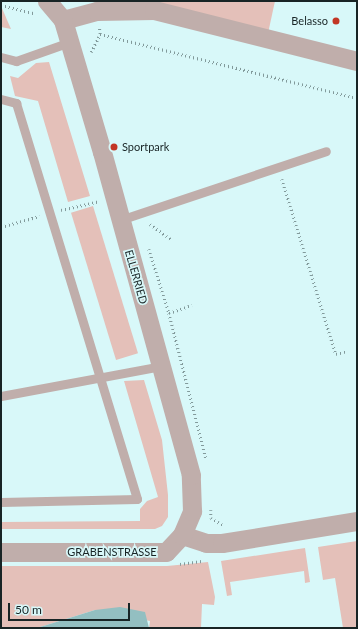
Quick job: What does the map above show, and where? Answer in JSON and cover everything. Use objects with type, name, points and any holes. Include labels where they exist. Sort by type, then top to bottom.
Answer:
[{"type":"street","name":"ELLERRIED","points":[[47,1],[63,20],[129,218],[162,366],[191,475],[192,511],[182,535]]},
{"type":"street","points":[[63,20],[97,11],[154,10],[357,61]]},
{"type":"street","points":[[182,535],[206,543],[222,543],[357,521]]},
{"type":"street","name":"GRABENSTRASSE","points":[[1,552],[166,552],[182,535]]},
{"type":"lane","points":[[1,57],[16,61],[70,42]]},
{"type":"lane","points":[[1,99],[16,103],[137,499],[1,502]]},
{"type":"lane","points":[[129,218],[278,169],[326,151]]},
{"type":"lane","points":[[1,396],[162,366]]},
{"type":"path","points":[[93,58],[90,51],[100,34],[97,11]]},
{"type":"path","points":[[100,34],[357,98]]},
{"type":"path","points":[[278,169],[336,354],[347,351]]},
{"type":"path","points":[[95,194],[99,209]]},
{"type":"path","points":[[129,218],[171,239]]},
{"type":"path","points":[[148,246],[170,313],[204,440],[206,463]]},
{"type":"path","points":[[170,313],[192,305]]},
{"type":"path","points":[[210,502],[211,518],[227,527]]},
{"type":"shaded area","points":[[132,1],[275,1],[267,38]]},
{"type":"shaded area","points":[[1,6],[11,29],[1,27]]},
{"type":"shaded area","points":[[49,62],[90,196],[68,202],[38,101],[15,96],[10,76],[18,78],[36,63]]},
{"type":"shaded area","points":[[93,206],[138,353],[116,360],[71,213]]},
{"type":"shaded area","points":[[144,380],[162,440],[168,495],[168,517],[162,526],[155,529],[1,529],[1,522],[140,521],[140,509],[147,501],[158,497],[124,381]]},
{"type":"shaded area","points":[[357,541],[357,628],[343,628],[335,578],[323,580],[318,547]]},
{"type":"shaded area","points":[[305,548],[310,582],[305,583],[304,571],[230,582],[232,595],[227,596],[221,561]]},
{"type":"shaded area","points":[[208,562],[215,597],[214,605],[202,604],[201,628],[149,628],[150,621],[95,610],[37,628],[1,628],[1,566],[167,566]]},
{"type":"water","points":[[120,607],[145,612],[149,628],[37,628],[95,610]]},
{"type":"place","name":"Belasso","points":[[336,21]]},
{"type":"place","name":"Sportpark","points":[[114,147]]}]
